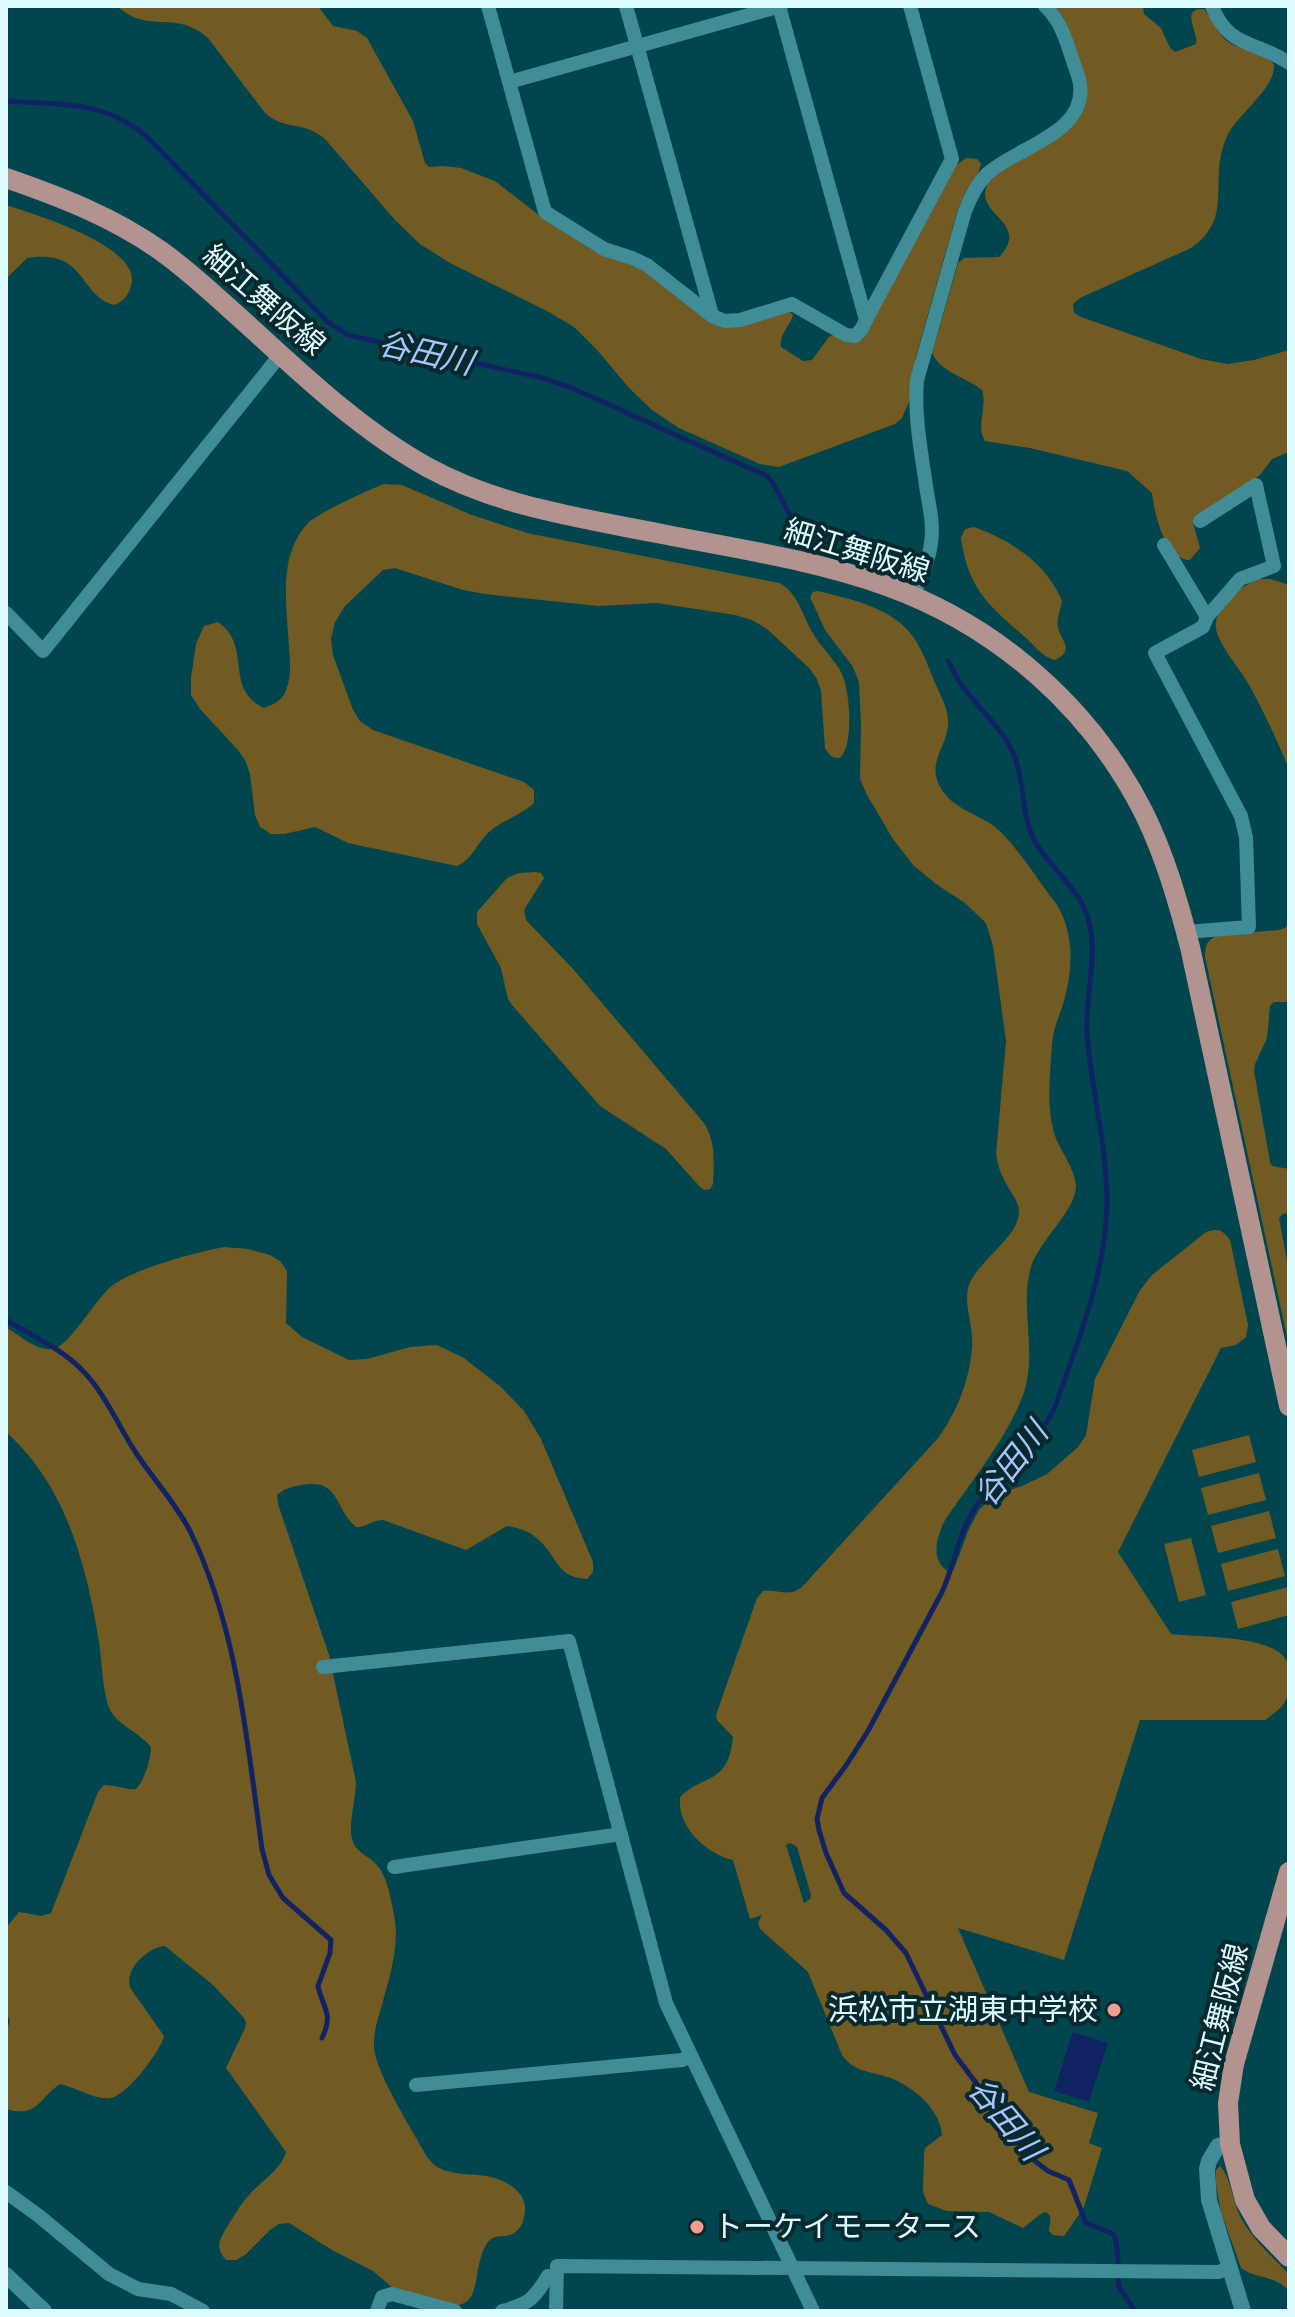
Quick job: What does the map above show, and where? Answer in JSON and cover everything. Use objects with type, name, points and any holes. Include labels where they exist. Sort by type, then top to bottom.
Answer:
[{"type":"main road","name":"細江舞阪線","points":[[6,178],[85,207],[142,238],[195,277],[347,413],[383,440],[431,469],[481,492],[533,508],[805,562],[863,578],[913,596],[966,623],[1010,653],[1051,687],[1087,726],[1119,769],[1145,816],[1166,866],[1186,932],[1289,1406]]},
{"type":"main road","name":"細江舞阪線","points":[[1289,1872],[1230,2084],[1228,2123],[1240,2184],[1252,2214],[1289,2257]]},
{"type":"street","points":[[488,6],[545,212],[604,249],[647,265],[712,316],[725,321],[740,320],[792,304],[846,335],[855,336],[952,159],[910,6]]},
{"type":"street","points":[[626,6],[712,316]]},
{"type":"street","points":[[509,82],[779,6],[866,320]]},
{"type":"street","points":[[913,596],[932,542],[932,521],[917,425],[917,380],[965,211],[973,192],[986,175],[1062,128],[1078,108],[1081,95],[1080,82],[1062,28],[1045,6]]},
{"type":"street","points":[[1212,6],[1222,28],[1232,37],[1269,51],[1289,63]]},
{"type":"street","points":[[6,613],[43,651],[281,354]]},
{"type":"street","points":[[1186,932],[1249,927],[1244,826],[1155,653],[1203,627],[1207,617],[1240,579],[1274,566],[1256,485],[1200,521]]},
{"type":"street","points":[[1164,545],[1207,617]]},
{"type":"street","points":[[323,1667],[569,1641],[666,2003],[813,2311]]},
{"type":"street","points":[[394,1867],[621,1834]]},
{"type":"street","points":[[416,2085],[682,2060],[691,2056]]},
{"type":"street","points":[[1230,2144],[1218,2146],[1209,2161],[1209,2200],[1243,2311]]},
{"type":"street","points":[[6,2192],[120,2280],[138,2289],[171,2294],[203,2311]]},
{"type":"street","points":[[556,2311],[557,2266],[1218,2272],[1231,2268]]},
{"type":"street","points":[[6,2275],[44,2311]]},
{"type":"street","points":[[502,2311],[527,2303],[534,2298],[548,2276],[556,2276]]},
{"type":"street","points":[[377,2311],[382,2297],[392,2294],[455,2311]]},
{"type":"shaded area","points":[[117,6],[318,6],[333,26],[357,31],[367,38],[413,121],[425,163],[429,167],[461,168],[495,181],[540,216],[592,250],[643,270],[709,321],[790,312],[793,315],[781,347],[803,361],[812,360],[833,335],[856,342],[955,166],[966,158],[977,159],[981,164],[958,209],[916,356],[909,402],[902,418],[895,424],[779,467],[760,464],[679,428],[652,410],[629,388],[574,327],[450,263],[420,244],[395,220],[325,139],[309,129],[280,122],[265,113],[208,38],[185,25],[128,15]]},
{"type":"shaded area","points":[[1054,6],[1143,6],[1144,14],[1161,28],[1175,52],[1196,44],[1191,16],[1193,12],[1204,9],[1227,41],[1274,64],[1269,83],[1237,121],[1225,141],[1216,212],[1204,237],[1191,248],[1080,298],[1073,304],[1074,313],[1081,317],[1201,359],[1227,364],[1289,350],[1289,452],[1272,459],[1260,475],[1195,518],[1193,523],[1200,548],[1190,560],[1181,558],[1168,544],[1158,523],[1152,493],[1127,471],[1030,448],[985,441],[981,429],[982,390],[941,365],[932,353],[958,263],[964,258],[999,257],[1007,246],[1007,228],[985,197],[988,183],[1020,158],[1068,130],[1085,105],[1080,61],[1067,25]]},
{"type":"shaded area","points":[[6,205],[61,224],[105,246],[121,258],[131,272],[127,295],[115,305],[103,300],[72,266],[47,257],[27,258],[6,279]]},
{"type":"shaded area","points":[[384,484],[402,485],[472,515],[527,533],[779,583],[791,592],[816,638],[842,674],[847,692],[849,730],[840,758],[831,756],[825,748],[821,691],[817,679],[767,629],[752,620],[657,603],[598,606],[485,594],[395,568],[383,570],[345,606],[335,622],[331,639],[333,655],[353,710],[360,721],[373,730],[524,782],[534,790],[534,803],[489,832],[467,860],[457,866],[348,843],[315,827],[271,834],[260,827],[255,815],[250,774],[245,760],[191,695],[196,644],[204,626],[218,622],[234,643],[244,690],[252,700],[264,708],[280,699],[290,674],[286,582],[298,536],[308,523],[322,514]]},
{"type":"shaded area","points":[[974,527],[1026,555],[1055,588],[1062,601],[1058,624],[1066,649],[1055,660],[1042,654],[1001,616],[975,584],[961,538],[965,529]]},
{"type":"shaded area","points":[[1258,579],[1271,579],[1289,585],[1289,769],[1254,693],[1225,649],[1216,629],[1223,605],[1236,592]]},
{"type":"shaded area","points":[[813,592],[869,605],[892,617],[911,634],[924,655],[948,719],[936,764],[938,783],[951,800],[995,827],[1009,841],[1057,905],[1069,937],[1070,971],[1053,1038],[1050,1103],[1055,1136],[1075,1180],[1074,1196],[1030,1270],[1027,1299],[1028,1371],[1020,1402],[991,1455],[945,1520],[936,1548],[943,1567],[949,1572],[954,1569],[979,1510],[994,1495],[1047,1474],[1078,1447],[1086,1435],[1095,1379],[1140,1290],[1152,1275],[1206,1232],[1220,1231],[1230,1240],[1248,1325],[1246,1337],[1236,1345],[1221,1348],[1118,1552],[1171,1634],[1244,1640],[1280,1653],[1289,1669],[1286,1700],[1265,1720],[1140,1720],[1064,1960],[958,1928],[1029,2092],[1098,2113],[1089,2143],[1102,2148],[1084,2207],[1064,2236],[1053,2235],[1049,2231],[1050,2218],[1046,2212],[1023,2228],[989,2212],[947,2211],[928,2204],[923,2192],[925,2148],[942,2135],[931,2108],[909,2088],[893,2079],[858,2068],[847,2061],[808,1972],[760,1929],[758,1923],[762,1915],[750,1919],[733,1860],[713,1852],[695,1838],[680,1808],[680,1797],[714,1776],[726,1764],[733,1737],[716,1715],[757,1598],[763,1591],[787,1592],[801,1588],[946,1426],[964,1388],[970,1361],[969,1285],[1018,1220],[1016,1199],[1002,1176],[996,1154],[1006,1041],[993,946],[986,923],[965,903],[913,865],[893,839],[867,795],[860,779],[859,682],[853,667],[825,630],[810,597]],"holes":[[[790,1843],[797,1847],[811,1895],[804,1903],[786,1845]]]},
{"type":"shaded area","points":[[536,872],[544,878],[524,910],[526,920],[574,970],[704,1123],[713,1152],[713,1184],[710,1189],[704,1190],[699,1186],[666,1149],[600,1106],[508,999],[501,968],[477,924],[477,912],[507,878],[519,873]]},
{"type":"shaded area","points":[[1289,923],[1289,1002],[1274,1002],[1270,1006],[1267,1038],[1254,1071],[1270,1162],[1272,1166],[1289,1169],[1289,1213],[1279,1218],[1289,1272],[1289,1346],[1205,957],[1208,942],[1217,936],[1279,930]]},
{"type":"shaded area","points":[[224,1247],[248,1249],[280,1261],[287,1271],[286,1323],[302,1337],[349,1360],[367,1359],[410,1347],[437,1345],[464,1358],[501,1387],[524,1411],[541,1439],[593,1562],[593,1572],[587,1579],[578,1578],[565,1572],[538,1539],[517,1528],[507,1526],[466,1550],[383,1520],[356,1527],[323,1486],[297,1486],[277,1495],[329,1655],[356,1782],[351,1836],[360,1851],[383,1874],[394,1915],[395,1949],[375,2031],[376,2058],[396,2102],[432,2162],[447,2171],[496,2178],[513,2187],[524,2202],[525,2215],[521,2226],[515,2233],[492,2238],[487,2243],[470,2299],[461,2304],[454,2305],[393,2288],[373,2271],[289,2223],[279,2224],[270,2230],[245,2255],[236,2260],[226,2260],[219,2248],[224,2232],[243,2203],[275,2170],[286,2152],[226,2068],[245,2028],[244,2018],[213,1985],[165,1946],[144,1956],[130,1975],[131,1989],[164,2036],[142,2073],[117,2096],[110,2098],[60,2084],[31,2109],[6,2109],[6,2032],[10,2021],[6,2012],[6,1928],[19,1912],[41,1916],[51,1913],[98,1792],[104,1785],[136,1789],[147,1769],[151,1747],[110,1710],[93,1608],[69,1525],[43,1476],[6,1432],[6,1327],[37,1346],[56,1348],[113,1285],[166,1262]]},
{"type":"shaded area","points":[[1249,1435],[1256,1462],[1199,1477],[1192,1450]]},
{"type":"shaded area","points":[[1259,1473],[1266,1500],[1208,1515],[1201,1488]]},
{"type":"shaded area","points":[[1269,1511],[1276,1538],[1218,1553],[1211,1526]]},
{"type":"shaded area","points":[[1191,1538],[1206,1595],[1179,1602],[1164,1544]]},
{"type":"shaded area","points":[[1278,1549],[1285,1576],[1228,1591],[1221,1564]]},
{"type":"shaded area","points":[[1288,1587],[1289,1615],[1238,1629],[1231,1602]]},
{"type":"shaded area","points":[[1073,2032],[1108,2043],[1089,2102],[1054,2091]]},
{"type":"shaded area","points":[[1220,2166],[1242,2220],[1289,2274],[1289,2291],[1277,2282],[1241,2268],[1221,2212],[1216,2184],[1216,2170]]},
{"type":"waterway","name":"谷田川","points":[[6,101],[82,107],[100,111],[134,127],[328,322],[348,335],[543,378],[572,388],[767,476],[791,517],[802,529],[883,549]]},
{"type":"waterway","name":"谷田川","points":[[948,661],[963,687],[998,728],[1014,755],[1033,838],[1077,896],[1088,918],[1092,960],[1087,1033],[1104,1159],[1105,1229],[1089,1306],[1055,1407],[1037,1435],[971,1515],[942,1592],[868,1731],[822,1798],[817,1819],[826,1853],[844,1893],[886,1930],[906,1953],[955,2055],[1035,2161],[1069,2180],[1086,2223],[1112,2234],[1118,2264]]},
{"type":"waterway","points":[[6,1320],[65,1355],[91,1379],[138,1456],[190,1531],[206,1568],[230,1646],[262,1849],[269,1875],[283,1898],[331,1940],[330,1953],[318,1986],[327,2017],[322,2038]]},
{"type":"waterway","points":[[1118,2279],[1119,2287],[1135,2311]]},
{"type":"place","name":"浜松市立湖東中学校","points":[[1114,2010]]},
{"type":"place","name":"トーケイモータース","points":[[697,2227]]}]
